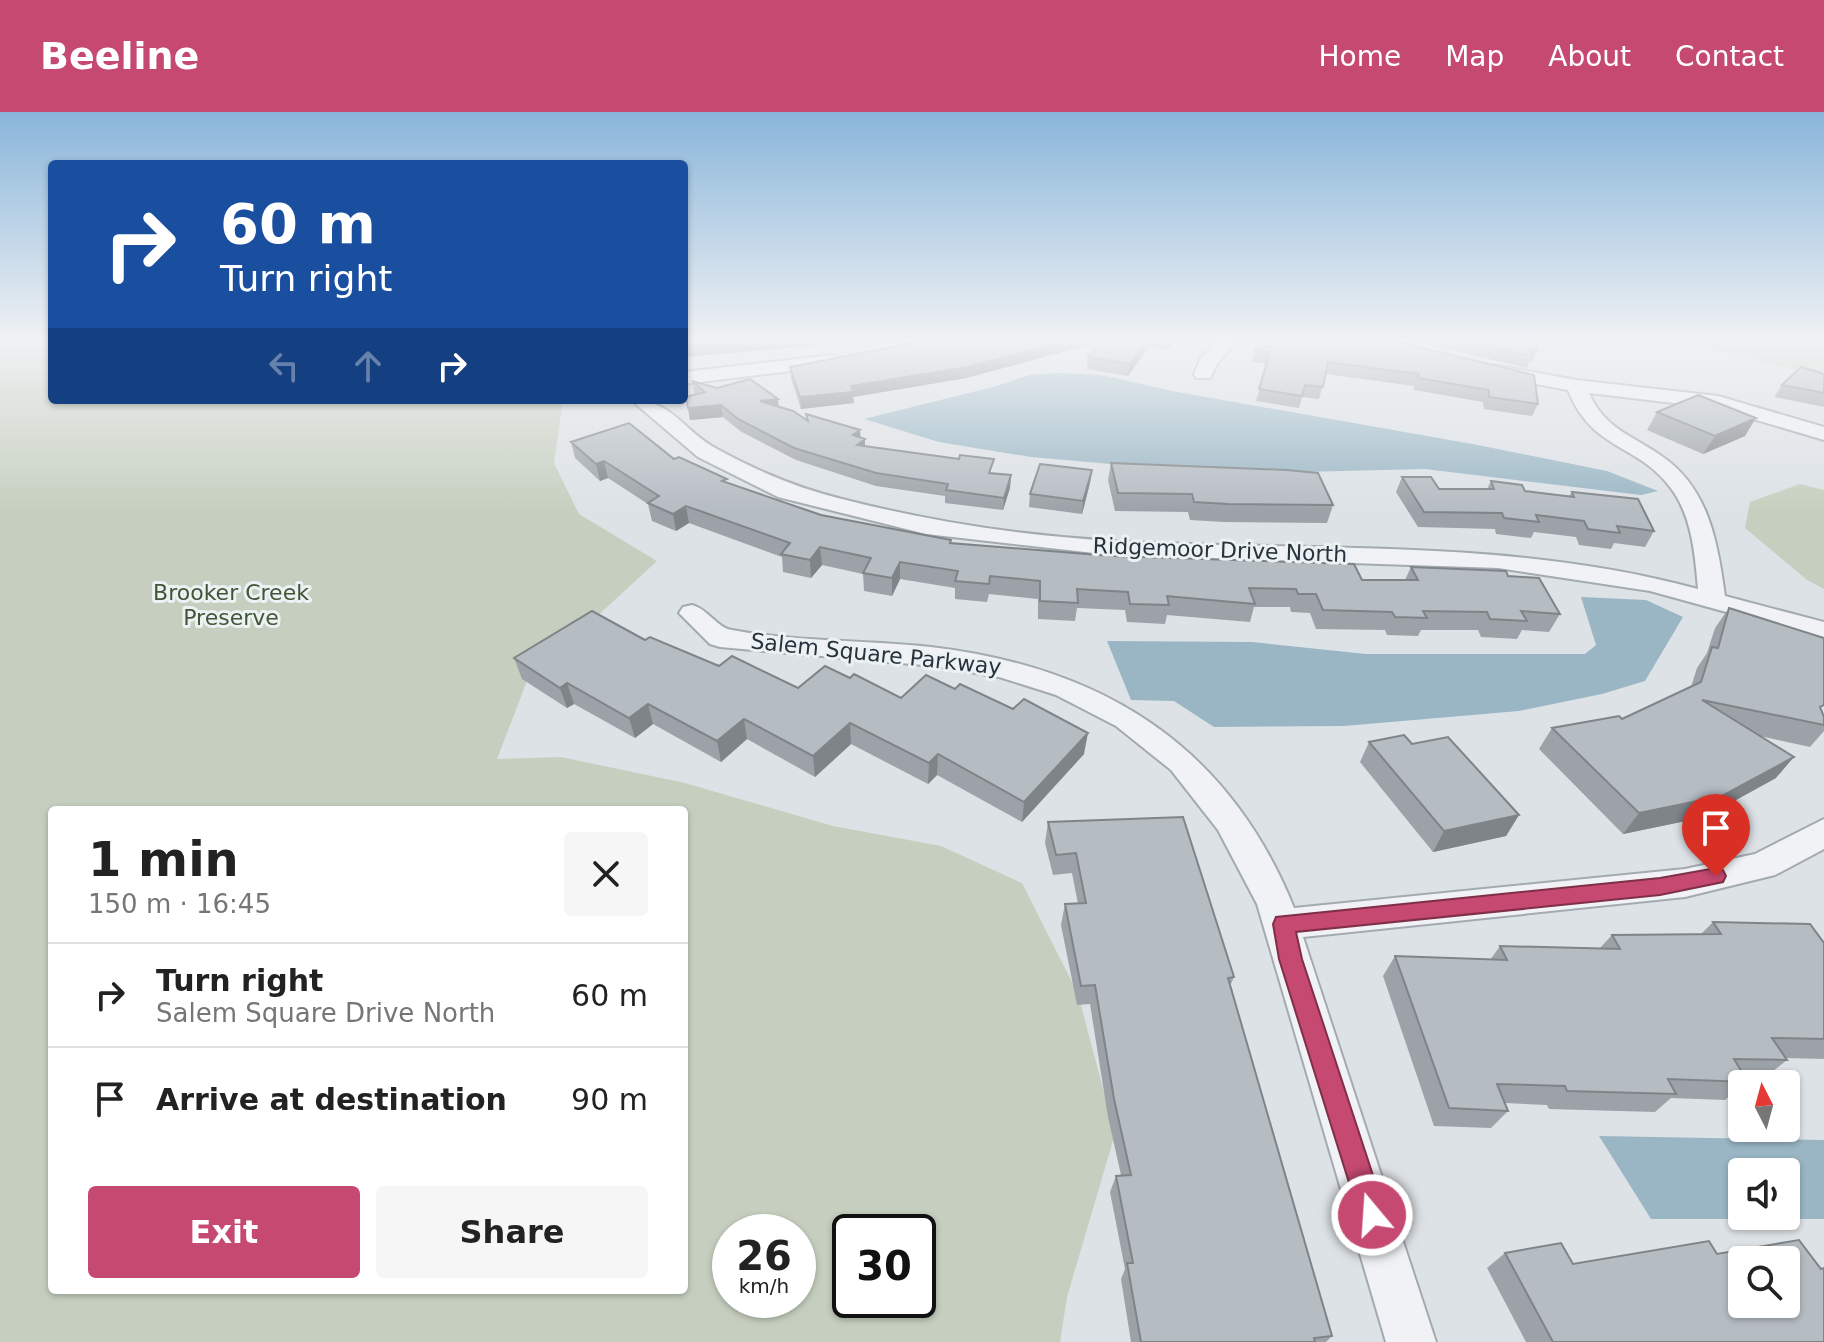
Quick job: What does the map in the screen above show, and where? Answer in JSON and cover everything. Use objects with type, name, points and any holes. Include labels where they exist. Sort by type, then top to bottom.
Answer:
[{"type":"street","points":[[1580,397],[1583,407],[1600,428],[1674,478],[1692,507],[1705,540],[1712,599]]},
{"type":"street","points":[[1677,397],[1718,402],[1824,434]]},
{"type":"street","name":"Ridgemoor Drive North","points":[[646,404],[706,452],[786,492],[926,527],[1112,548],[1498,561],[1612,576],[1712,599],[1824,631]]},
{"type":"street","name":"Salem Square Parkway","points":[[692,613],[720,638],[989,663],[1038,675],[1091,696],[1170,750],[1204,782],[1252,855],[1284,924],[1290,959],[1411,1342]]},
{"type":"street","points":[[1284,924],[1660,886],[1743,871],[1807,847],[1824,832]]},
{"type":"green space","name":"Brooker Creek Preserve","points":[[0,397],[48,397],[48,404],[562,404],[554,463],[579,514],[657,561],[527,681],[497,759],[561,757],[685,783],[833,826],[941,846],[1022,883],[1078,994],[1115,1134],[1067,1297],[1060,1342],[0,1342]]},
{"type":"green space","points":[[1800,484],[1824,490],[1824,589],[1807,580],[1745,528],[1750,502]]},
{"type":"water","points":[[951,397],[1208,397],[1607,471],[1658,491],[1641,495],[1425,469],[1223,474],[1031,457],[939,442],[864,419]]},
{"type":"water","points":[[1581,597],[1646,600],[1683,617],[1645,681],[1602,694],[1519,711],[1344,726],[1214,727],[1174,701],[1131,700],[1107,641],[1252,642],[1366,654],[1585,654],[1596,645]]},
{"type":"water","points":[[1599,1136],[1728,1138],[1728,1142],[1824,1140],[1824,1219],[1800,1219],[1800,1158],[1728,1158],[1728,1219],[1651,1219]]},
{"type":"building","points":[[688,397],[776,397],[778,399],[760,401],[793,411],[808,421],[806,414],[860,430],[853,435],[865,439],[857,445],[959,459],[960,455],[994,459],[989,473],[1011,475],[1004,498],[946,490],[948,484],[876,473],[794,448],[738,419],[721,405],[688,408]]},
{"type":"building","points":[[1492,397],[1537,397],[1538,404]]},
{"type":"building","points":[[1692,397],[1704,397],[1756,418],[1715,436],[1657,412]]},
{"type":"building","points":[[629,423],[674,459],[679,457],[727,479],[722,481],[821,515],[951,540],[950,543],[1111,556],[1354,564],[1362,580],[1418,580],[1411,567],[1506,571],[1508,576],[1539,578],[1560,614],[1521,611],[1527,621],[1490,619],[1487,612],[1423,611],[1427,618],[1395,617],[1392,612],[1323,610],[1316,594],[1298,594],[1296,589],[1249,588],[1255,604],[1167,596],[1169,605],[1130,604],[1128,592],[1077,589],[1078,603],[1040,601],[1040,581],[990,576],[989,584],[955,581],[958,571],[900,562],[892,578],[863,573],[871,558],[820,547],[810,560],[781,554],[790,543],[686,506],[673,514],[648,503],[659,496],[604,461],[596,464],[571,442]]},
{"type":"building","points":[[1111,463],[1318,473],[1333,505],[1228,504],[1194,502],[1192,494],[1118,493]]},
{"type":"building","points":[[1040,464],[1092,470],[1083,501],[1030,494]]},
{"type":"building","points":[[1402,477],[1431,477],[1439,489],[1494,489],[1491,481],[1522,485],[1525,491],[1574,497],[1572,492],[1638,499],[1654,531],[1617,526],[1620,533],[1588,529],[1584,521],[1536,515],[1539,522],[1504,518],[1502,513],[1424,512]]},
{"type":"building","points":[[1729,608],[1824,638],[1824,705],[1820,707],[1824,725],[1702,700],[1794,757],[1722,796],[1639,813],[1552,728],[1619,716],[1622,719],[1701,682],[1712,647],[1718,648]]},
{"type":"building","points":[[592,611],[645,640],[650,637],[719,666],[732,656],[798,688],[825,666],[850,678],[854,674],[901,698],[926,675],[955,689],[960,684],[1013,709],[1024,699],[1088,733],[1024,802],[938,754],[929,763],[850,723],[813,756],[744,719],[717,741],[648,704],[629,718],[567,683],[560,688],[514,658]]},
{"type":"building","points":[[1404,735],[1412,744],[1448,737],[1519,815],[1444,831],[1369,742]]},
{"type":"building","points":[[1183,817],[1234,977],[1228,978],[1332,1336],[1314,1338],[1315,1342],[1141,1342],[1127,1263],[1133,1263],[1116,1176],[1131,1175],[1114,1099],[1095,985],[1081,986],[1065,904],[1086,903],[1076,853],[1056,855],[1048,822]]},
{"type":"building","points":[[1713,922],[1810,924],[1824,943],[1824,1039],[1772,1038],[1787,1060],[1734,1059],[1741,1070],[1728,1070],[1728,1081],[1668,1079],[1676,1094],[1567,1091],[1565,1086],[1497,1084],[1508,1111],[1449,1108],[1395,956],[1507,960],[1500,946],[1620,949],[1612,935],[1721,934]]},
{"type":"building","points":[[1799,1240],[1821,1269],[1824,1268],[1824,1342],[1553,1342],[1505,1253],[1561,1243],[1573,1264],[1709,1241],[1717,1254],[1728,1252],[1728,1318],[1800,1318],[1800,1246],[1764,1246]]},
{"type":"route","points":[[1372,1215],[1290,959],[1284,924],[1660,886],[1716,876]]}]
